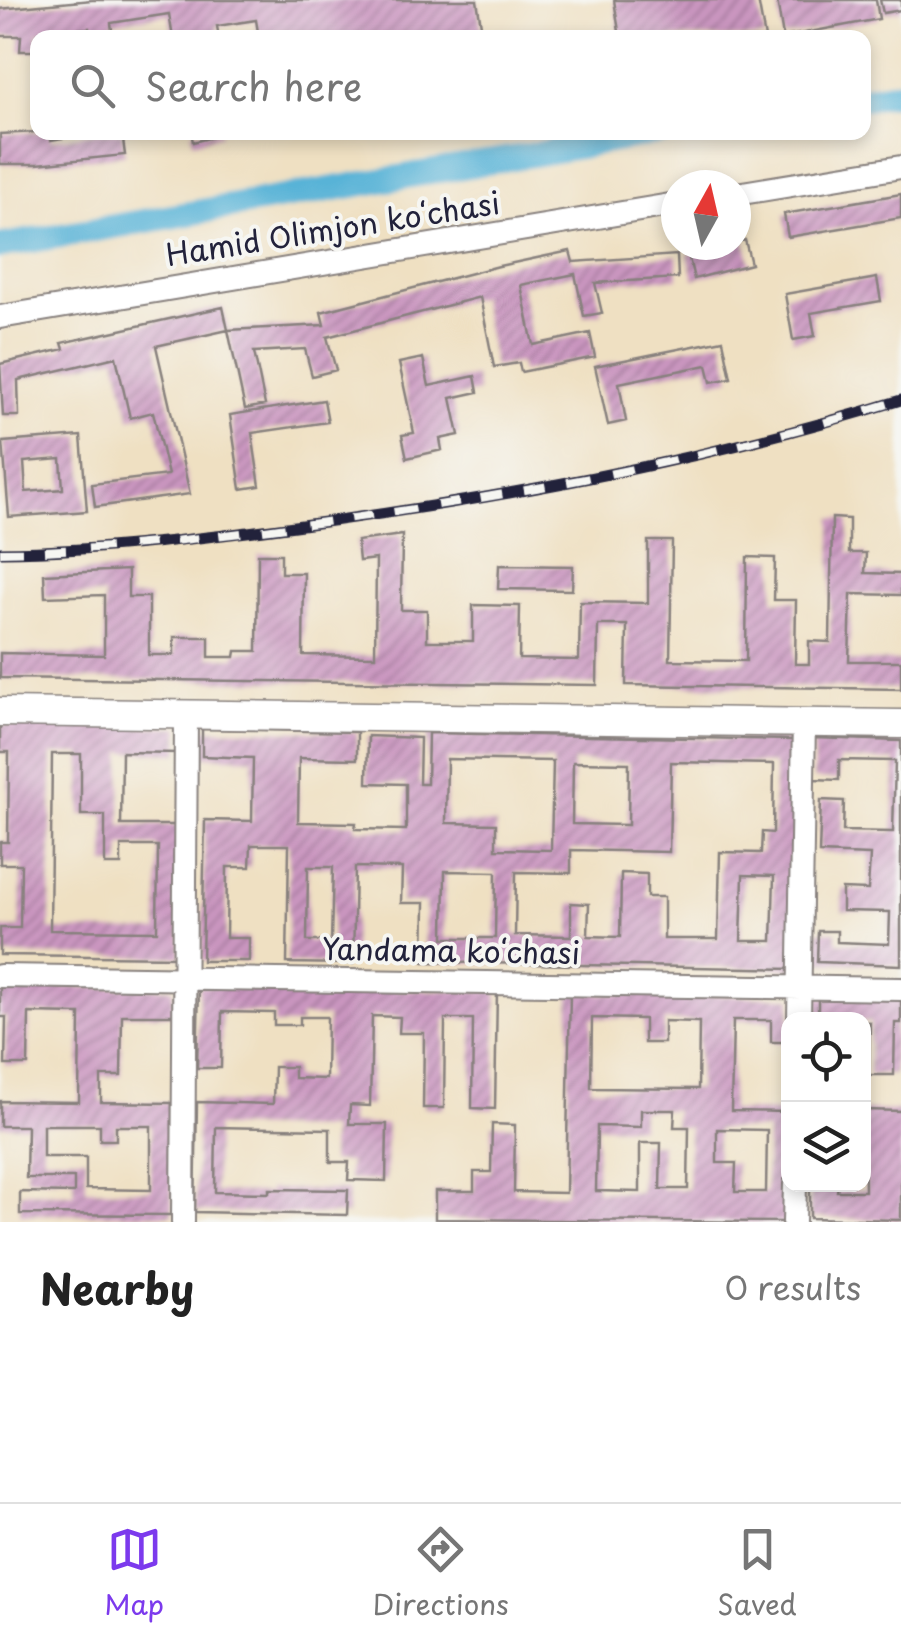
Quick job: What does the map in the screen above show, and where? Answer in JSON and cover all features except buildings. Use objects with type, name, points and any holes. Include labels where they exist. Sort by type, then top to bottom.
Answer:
[{"type":"street","points":[[751,192],[901,168]]},
{"type":"street","name":"Hamid Olimjon koʻchasi","points":[[0,317],[661,207]]},
{"type":"street","points":[[0,712],[901,724]]},
{"type":"street","points":[[183,1222],[186,714]]},
{"type":"street","points":[[798,1012],[804,722]]},
{"type":"street","name":"Yandama koʻchasi","points":[[0,976],[901,989]]},
{"type":"street","points":[[794,1222],[795,1192]]},
{"type":"waterway","points":[[871,97],[901,92]]},
{"type":"waterway","points":[[0,246],[617,140]]},
{"type":"railway","points":[[0,552],[170,541],[481,498],[692,456],[901,400]]}]
